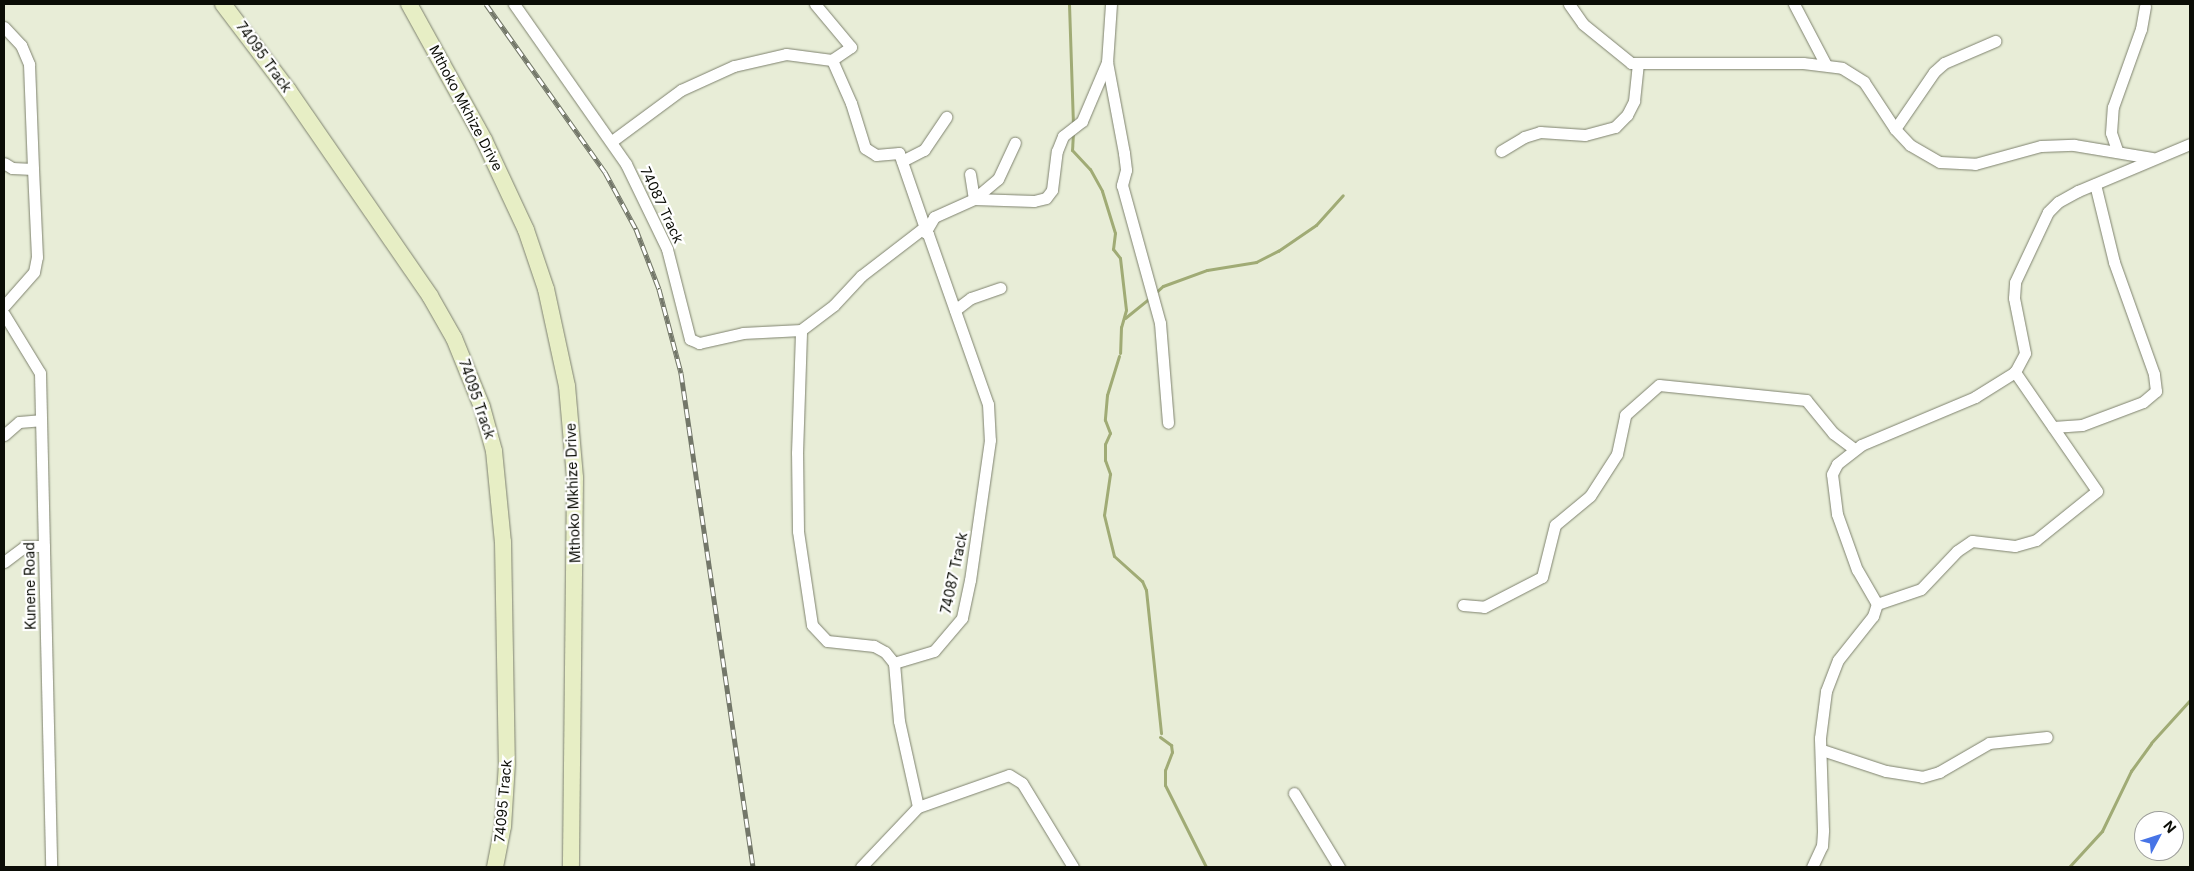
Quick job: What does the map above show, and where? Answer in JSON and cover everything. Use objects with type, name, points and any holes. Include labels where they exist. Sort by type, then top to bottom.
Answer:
[{"type":"street","name":"74095 Track","points":[[223,4],[288,90],[430,296],[454,338],[482,407],[494,451],[504,542],[507,763],[503,826],[495,867]]},
{"type":"street","name":"Mthoko Mkhize Drive","points":[[409,4],[484,140],[526,230],[546,289],[567,386],[576,478],[571,867]]},
{"type":"street","name":"74087 Track","points":[[514,4],[612,142],[634,179],[667,249],[690,339],[700,343],[743,333],[802,330]]},
{"type":"street","points":[[612,142],[681,90],[734,66],[786,54],[832,60],[851,47],[814,4]]},
{"type":"street","points":[[1111,4],[1107,62],[1124,153],[1126,170],[1122,184],[1160,323],[1168,423]]},
{"type":"street","points":[[1570,4],[1587,29],[1604,39],[1625,60],[1638,64],[1826,65],[1848,70],[1864,82],[1895,129],[1923,155],[1960,164],[1975,164],[2041,146],[2074,144],[2117,150],[2152,158]]},
{"type":"street","points":[[1794,4],[1826,65]]},
{"type":"street","points":[[2117,150],[2111,133],[2113,107],[2141,29],[2145,6]]},
{"type":"street","points":[[4,27],[21,45],[29,64],[37,257],[34,272],[4,306]]},
{"type":"street","points":[[1895,129],[1934,72],[1944,63],[1995,41]]},
{"type":"street","points":[[832,60],[851,103],[865,148],[876,155],[899,153],[902,161],[924,150],[946,118]]},
{"type":"street","points":[[974,199],[1034,201],[1046,198],[1052,190],[1057,151],[1063,136],[1082,121],[1107,62]]},
{"type":"street","points":[[1501,151],[1524,137],[1540,132],[1585,135],[1615,127],[1627,116],[1634,101],[1638,64]]},
{"type":"street","points":[[918,807],[899,721],[894,663],[885,652],[874,646],[827,641],[812,624],[798,530],[796,453],[802,330],[834,305],[861,276],[921,230],[926,231],[934,217],[974,199],[998,179],[1015,144]]},
{"type":"street","points":[[1812,867],[1822,846],[1822,750],[1820,738],[1829,678],[1847,647],[1873,616],[1876,604],[1847,546],[1832,490],[1832,474],[1837,464],[1854,449],[1975,396],[2015,372],[2025,353],[2014,298],[2021,263],[2048,212],[2058,202],[2095,184],[2152,158],[2190,144]]},
{"type":"street","name":"74087 Track","points":[[894,663],[923,656],[943,645],[962,618],[970,580],[990,440],[990,419],[955,310],[902,161]]},
{"type":"street","points":[[4,163],[12,168],[33,169]]},
{"type":"street","points":[[970,174],[974,199]]},
{"type":"street","points":[[2053,427],[2082,425],[2143,402],[2155,396],[2156,391],[2154,374],[2109,245],[2095,184]]},
{"type":"street","points":[[955,310],[971,298],[1000,288]]},
{"type":"street","name":"Kunene Road","points":[[4,314],[40,373],[51,867]]},
{"type":"street","points":[[1876,604],[1921,589],[1958,551],[1972,542],[2015,546],[2036,540],[2094,494],[2097,488],[2015,372]]},
{"type":"street","points":[[1463,605],[1484,608],[1542,577],[1555,525],[1590,496],[1617,454],[1625,415],[1658,385],[1806,400],[1833,433],[1854,449]]},
{"type":"street","points":[[4,435],[18,422],[40,420]]},
{"type":"street","points":[[4,562],[25,546],[44,546]]},
{"type":"street","points":[[1822,750],[1894,773],[1922,777],[1939,772],[1989,743],[2047,737]]},
{"type":"street","points":[[861,867],[918,807],[998,777],[1009,775],[1017,778],[1073,867]]},
{"type":"street","points":[[1294,793],[1339,867]]},
{"type":"waterway","points":[[1069,4],[1073,125]]},
{"type":"waterway","points":[[1073,132],[1072,150],[1090,169],[1102,191],[1115,233],[1113,249],[1120,258],[1126,310],[1121,327],[1120,353]]},
{"type":"waterway","points":[[1154,294],[1163,286],[1207,270],[1256,262],[1278,251],[1316,225],[1343,195]]},
{"type":"waterway","points":[[1125,318],[1150,298]]},
{"type":"waterway","points":[[1119,356],[1107,395],[1105,420],[1110,433],[1105,444],[1105,460],[1110,474],[1104,515],[1114,556],[1142,581],[1146,590],[1161,733]]},
{"type":"waterway","points":[[2069,867],[2102,831],[2131,771],[2151,743],[2190,700]]},
{"type":"waterway","points":[[1160,737],[1171,745],[1172,752],[1165,770],[1165,785],[1206,867]]},
{"type":"railway","points":[[486,4],[605,172],[636,229],[659,289],[681,373],[753,867]]}]
